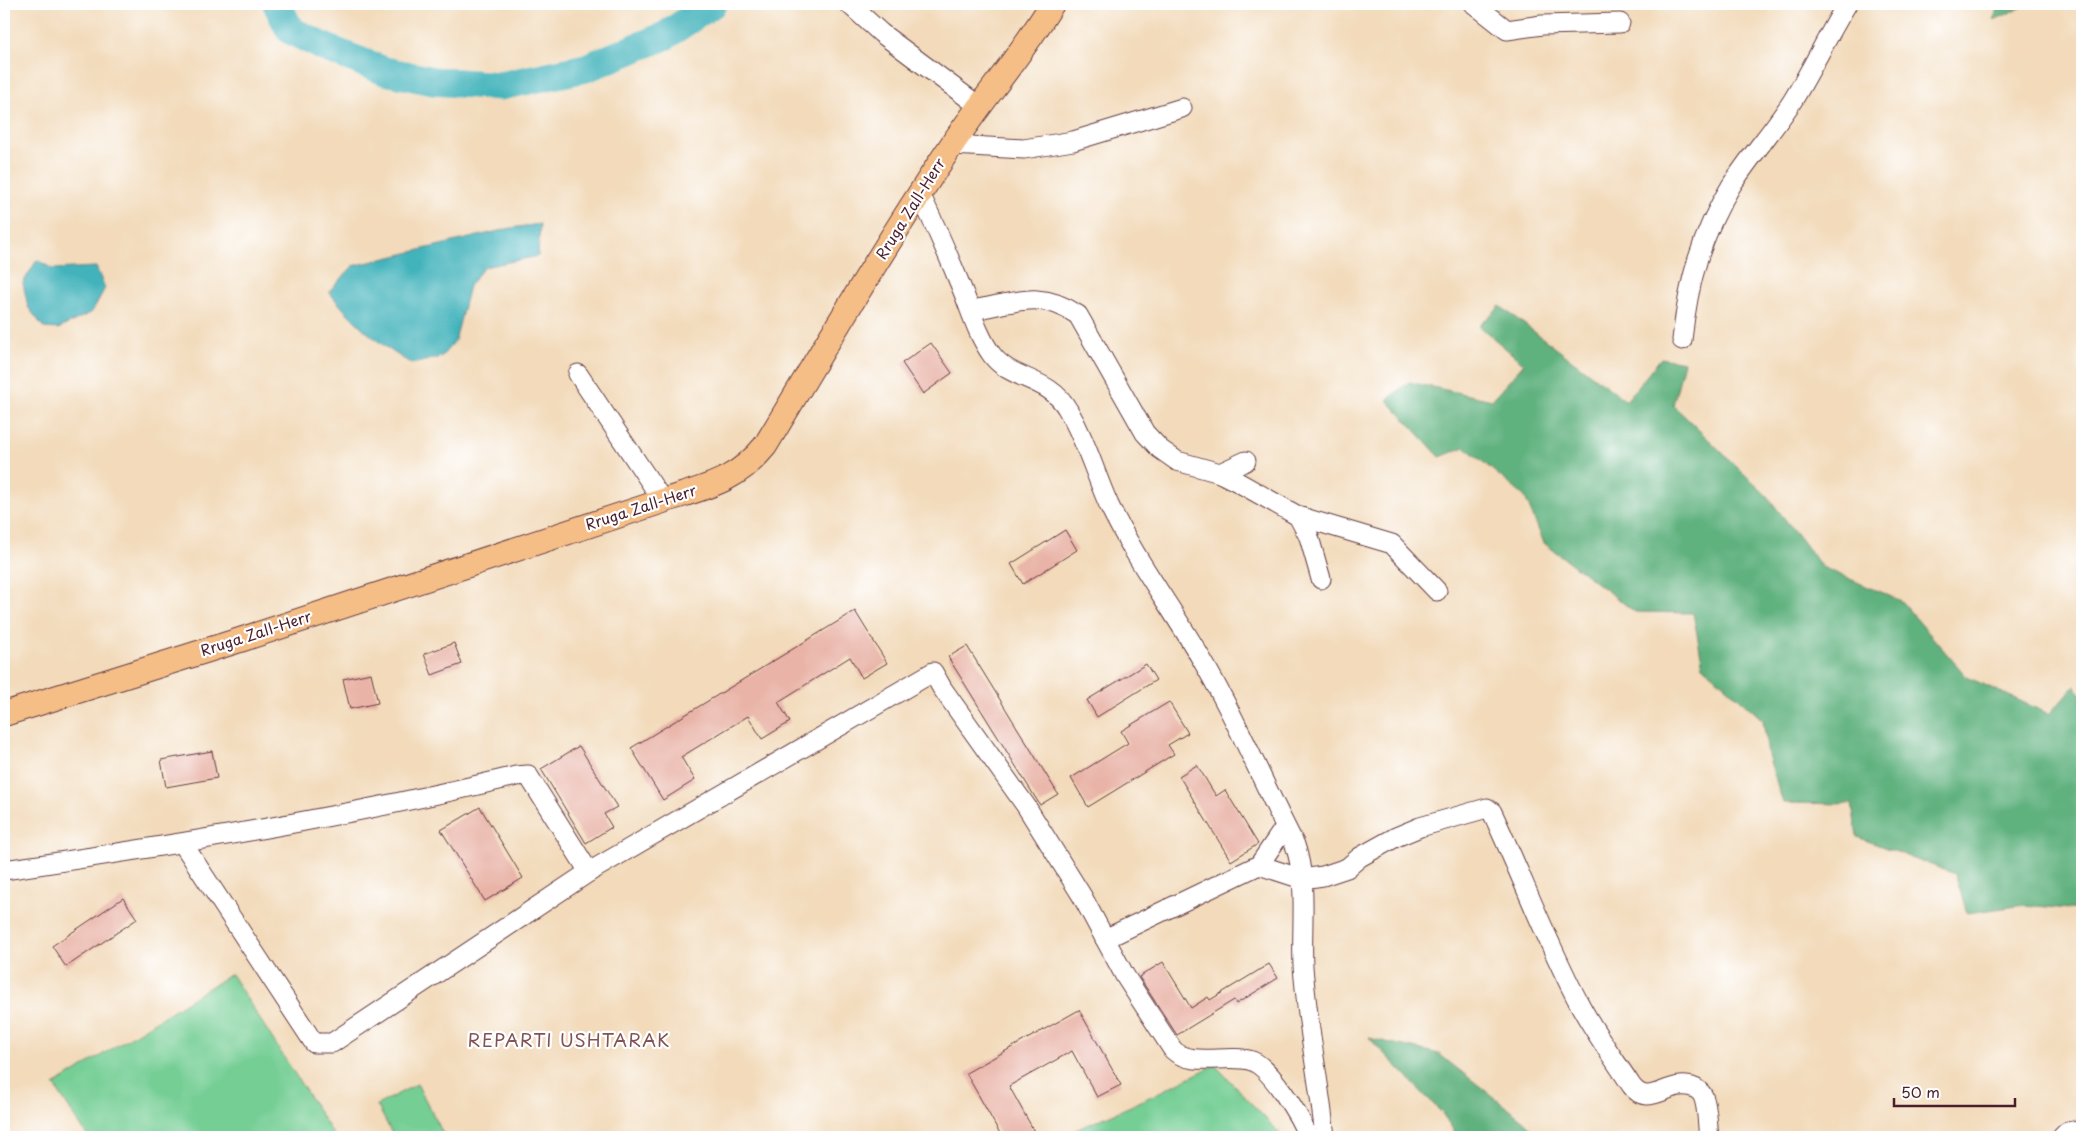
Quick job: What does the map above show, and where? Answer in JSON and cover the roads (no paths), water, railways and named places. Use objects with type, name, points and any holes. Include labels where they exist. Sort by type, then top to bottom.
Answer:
[{"type":"main road","name":"Rruga Zall-Herr","points":[[4,714],[240,640],[663,501],[720,482],[740,472],[754,460],[770,438],[920,194],[952,145],[1028,42],[1052,4]]},
{"type":"street","points":[[849,4],[881,33],[980,107]]},
{"type":"street","points":[[1474,4],[1507,30],[1542,26],[1620,23]]},
{"type":"street","points":[[1682,340],[1686,303],[1696,259],[1712,222],[1731,186],[1793,100],[1847,4]]},
{"type":"street","points":[[952,145],[1024,149],[1073,140],[1182,108]]},
{"type":"street","points":[[920,194],[984,342],[993,357],[1005,367],[1044,385],[1058,395],[1068,409],[1090,456],[1109,504],[1134,550],[1203,661],[1300,861],[1304,969],[1325,1137]]},
{"type":"street","points":[[971,310],[1032,300],[1050,300],[1065,306],[1078,315],[1145,433],[1160,449],[1176,461],[1220,473],[1298,516],[1392,544],[1437,590]]},
{"type":"street","points":[[578,374],[663,501]]},
{"type":"street","points":[[1220,473],[1246,461]]},
{"type":"street","points":[[1298,516],[1309,537],[1321,579]]},
{"type":"street","points":[[183,844],[314,1044],[332,1043],[589,872],[933,672],[942,688],[1026,806],[1082,896],[1125,976],[1173,1050],[1177,1054],[1191,1057],[1241,1058],[1261,1066],[1292,1105],[1308,1137]]},
{"type":"street","points":[[4,870],[183,844],[413,801],[516,776],[528,775],[589,872]]},
{"type":"street","points":[[1259,865],[1302,879],[1324,876],[1347,868],[1379,845],[1420,827],[1487,808],[1492,812],[1580,1005],[1623,1073],[1641,1095],[1649,1096],[1672,1086],[1683,1084],[1695,1087],[1703,1094],[1709,1137]]},
{"type":"street","points":[[1105,939],[1259,865],[1285,827]]},
{"type":"street","points":[[2062,1137],[2067,1132],[2082,1129]]},
{"type":"water","points":[[540,224],[538,256],[484,267],[469,286],[455,341],[441,357],[412,364],[388,349],[367,332],[329,292],[353,266],[511,228]]},
{"type":"water","points":[[37,260],[53,269],[96,267],[105,288],[92,312],[58,329],[44,328],[28,307],[23,283]]},
{"type":"waterway","points":[[277,4],[290,30],[326,48],[385,71],[433,81],[500,86],[586,68],[665,36],[712,4]]},
{"type":"district","name":"REPARTI USHTARAK","points":[[569,1041]]}]
